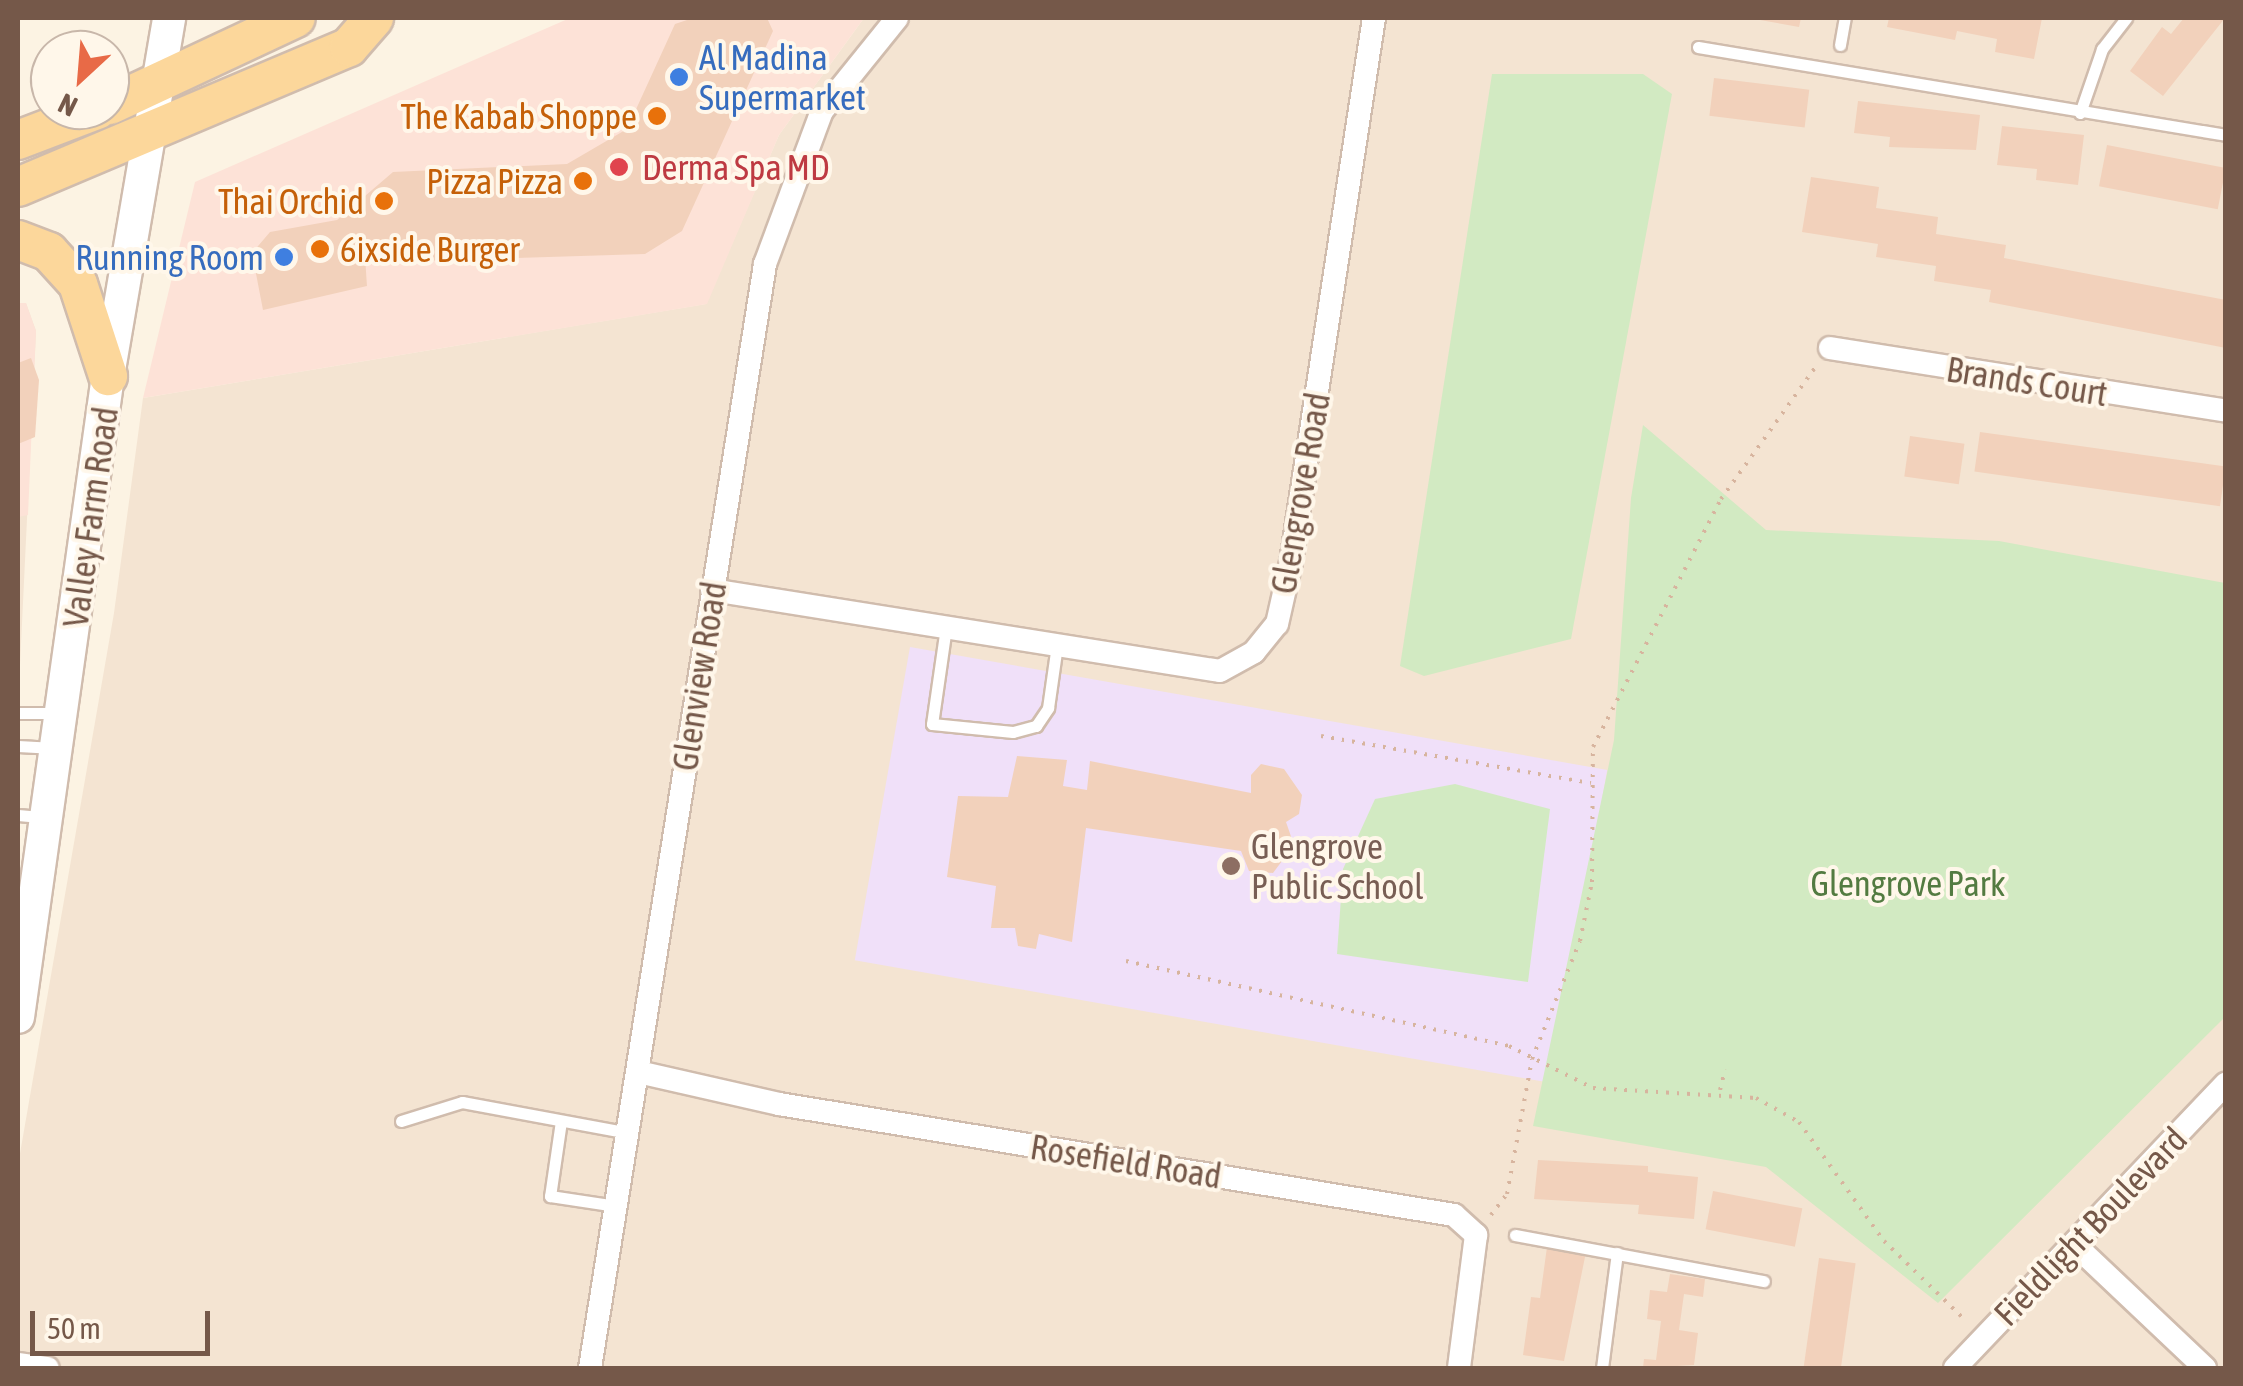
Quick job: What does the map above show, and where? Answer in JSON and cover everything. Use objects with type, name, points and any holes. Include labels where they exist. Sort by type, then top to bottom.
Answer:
[{"type":"main road","points":[[130,97],[296,18]]},
{"type":"main road","points":[[18,187],[348,47],[374,18]]},
{"type":"main road","points":[[18,140],[44,130]]},
{"type":"main road","points":[[18,240],[49,252],[78,284],[108,376]]},
{"type":"street","name":"Valley Farm Road","points":[[18,1017],[33,816],[58,748],[108,376],[169,18]]},
{"type":"street","name":"Glenview Road","points":[[590,1368],[765,264],[822,112],[898,18]]},
{"type":"street","name":"Glengrove Road","points":[[712,590],[1220,670],[1254,652],[1277,624],[1374,18]]},
{"type":"street","name":"Brands Court","points":[[1830,348],[2226,411]]},
{"type":"street","name":"Rosefield Road","points":[[638,1072],[779,1104],[1454,1215],[1476,1235]]},
{"type":"street","name":"Fieldlight Boulevard","points":[[1955,1368],[2076,1245],[2226,1082]]},
{"type":"street","points":[[1460,1368],[1476,1235]]},
{"type":"street","points":[[2076,1245],[2205,1368]]},
{"type":"street","points":[[18,1364],[48,1368]]},
{"type":"lane","points":[[1840,45],[1845,18]]},
{"type":"lane","points":[[2080,112],[2102,50],[2126,18]]},
{"type":"lane","points":[[1698,47],[1934,82],[2080,112],[2226,135]]},
{"type":"lane","points":[[946,627],[932,724],[1012,732],[1036,726],[1048,708],[1057,644]]},
{"type":"lane","points":[[18,713],[64,712]]},
{"type":"lane","points":[[18,746],[58,748]]},
{"type":"lane","points":[[401,1121],[462,1102],[629,1133]]},
{"type":"lane","points":[[561,1121],[550,1196],[616,1206]]},
{"type":"lane","points":[[1515,1235],[1764,1281]]},
{"type":"lane","points":[[1602,1368],[1616,1254]]},
{"type":"path","points":[[1476,1235],[1507,1194],[1532,1059],[1580,940],[1592,882],[1593,748],[1721,499],[1830,348]]},
{"type":"path","points":[[1321,736],[1591,783]]},
{"type":"path","points":[[1126,961],[1509,1046],[1594,1088],[1635,1096],[1720,1092],[1756,1098],[1799,1122],[1884,1241],[1982,1340]]},
{"type":"path","points":[[1720,1092],[1725,1070]]},
{"type":"shaded area","points":[[570,18],[864,18],[779,135],[707,304],[143,398],[195,182]]},
{"type":"shaded area","points":[[864,18],[2225,18],[2225,1368],[18,1368],[18,1165],[114,613],[143,398],[706,304],[779,135]]},
{"type":"shaded area","points":[[18,303],[26,303],[36,331],[18,707]]},
{"type":"shaded area","points":[[18,303],[26,303],[36,331],[28,515],[18,517]]},
{"type":"shaded area","name":"Glengrove Public School","points":[[910,647],[1607,770],[1552,1083],[855,960]]},
{"type":"green space","points":[[1492,74],[1643,74],[1672,94],[1571,639],[1424,676],[1400,666]]},
{"type":"green space","name":"Glengrove Park","points":[[1643,425],[1766,530],[1999,541],[2225,583],[2225,1017],[1938,1303],[1766,1167],[1533,1126],[1614,740],[1631,498]]},
{"type":"green space","points":[[1455,784],[1550,809],[1528,982],[1337,954],[1343,869],[1375,799]]},
{"type":"building","points":[[693,18],[767,18],[773,31],[682,231],[645,254],[385,262],[364,242],[367,286],[263,310],[252,253],[270,232],[337,220],[393,172],[567,164],[627,129],[675,24]]},
{"type":"building","points":[[1749,18],[1801,18],[1799,27]]},
{"type":"building","points":[[1889,18],[2042,18],[2034,59],[1995,52],[1997,39],[1957,31],[1955,40],[1887,27]]},
{"type":"building","points":[[2184,18],[2225,18],[2163,96],[2130,71],[2162,27],[2171,34]]},
{"type":"building","points":[[1714,78],[1809,90],[1805,127],[1709,116]]},
{"type":"building","points":[[1858,101],[1980,115],[1976,150],[1889,147],[1890,137],[1854,133]]},
{"type":"building","points":[[2002,126],[2084,135],[2078,185],[2036,180],[2037,169],[1997,165]]},
{"type":"building","points":[[2107,145],[2226,168],[2218,209],[2099,186]]},
{"type":"building","points":[[1811,177],[1879,187],[1876,208],[1938,217],[1936,234],[2006,245],[2004,258],[2226,300],[2226,348],[1989,302],[1991,290],[1934,281],[1936,266],[1876,257],[1878,244],[1802,232]]},
{"type":"building","points":[[31,358],[39,380],[35,437],[18,444],[18,363]]},
{"type":"building","points":[[1980,432],[2226,467],[2220,506],[1974,472]]},
{"type":"building","points":[[1910,436],[1964,444],[1959,484],[1904,477]]},
{"type":"building","points":[[1017,756],[1067,760],[1063,786],[1087,790],[1090,761],[1251,793],[1251,775],[1261,764],[1284,769],[1302,795],[1299,814],[1286,822],[1294,845],[1273,873],[1249,871],[1241,851],[1086,828],[1072,942],[1039,934],[1036,949],[1018,946],[1015,928],[991,928],[996,886],[947,877],[958,796],[1008,797]]},
{"type":"building","points":[[1538,1160],[1648,1166],[1648,1172],[1698,1177],[1694,1219],[1638,1214],[1639,1205],[1534,1199]]},
{"type":"building","points":[[1713,1191],[1802,1208],[1795,1247],[1706,1229]]},
{"type":"building","points":[[1547,1247],[1586,1252],[1564,1361],[1523,1355],[1531,1297],[1540,1298]]},
{"type":"building","points":[[1819,1258],[1856,1263],[1841,1368],[1804,1368]]},
{"type":"building","points":[[1670,1274],[1705,1279],[1703,1297],[1684,1294],[1679,1330],[1698,1333],[1694,1365],[1643,1368],[1644,1359],[1656,1360],[1661,1321],[1647,1319],[1650,1290],[1667,1292]]},
{"type":"place","name":"Al Madina Supermarket","points":[[679,77]]},
{"type":"place","name":"The Kabab Shoppe","points":[[657,116]]},
{"type":"place","name":"Derma Spa MD","points":[[619,167]]},
{"type":"place","name":"Pizza Pizza","points":[[583,181]]},
{"type":"place","name":"Thai Orchid","points":[[384,201]]},
{"type":"place","name":"6ixside Burger","points":[[320,249]]},
{"type":"place","name":"Running Room","points":[[284,257]]},
{"type":"place","name":"Glengrove Public School","points":[[1231,866]]}]
